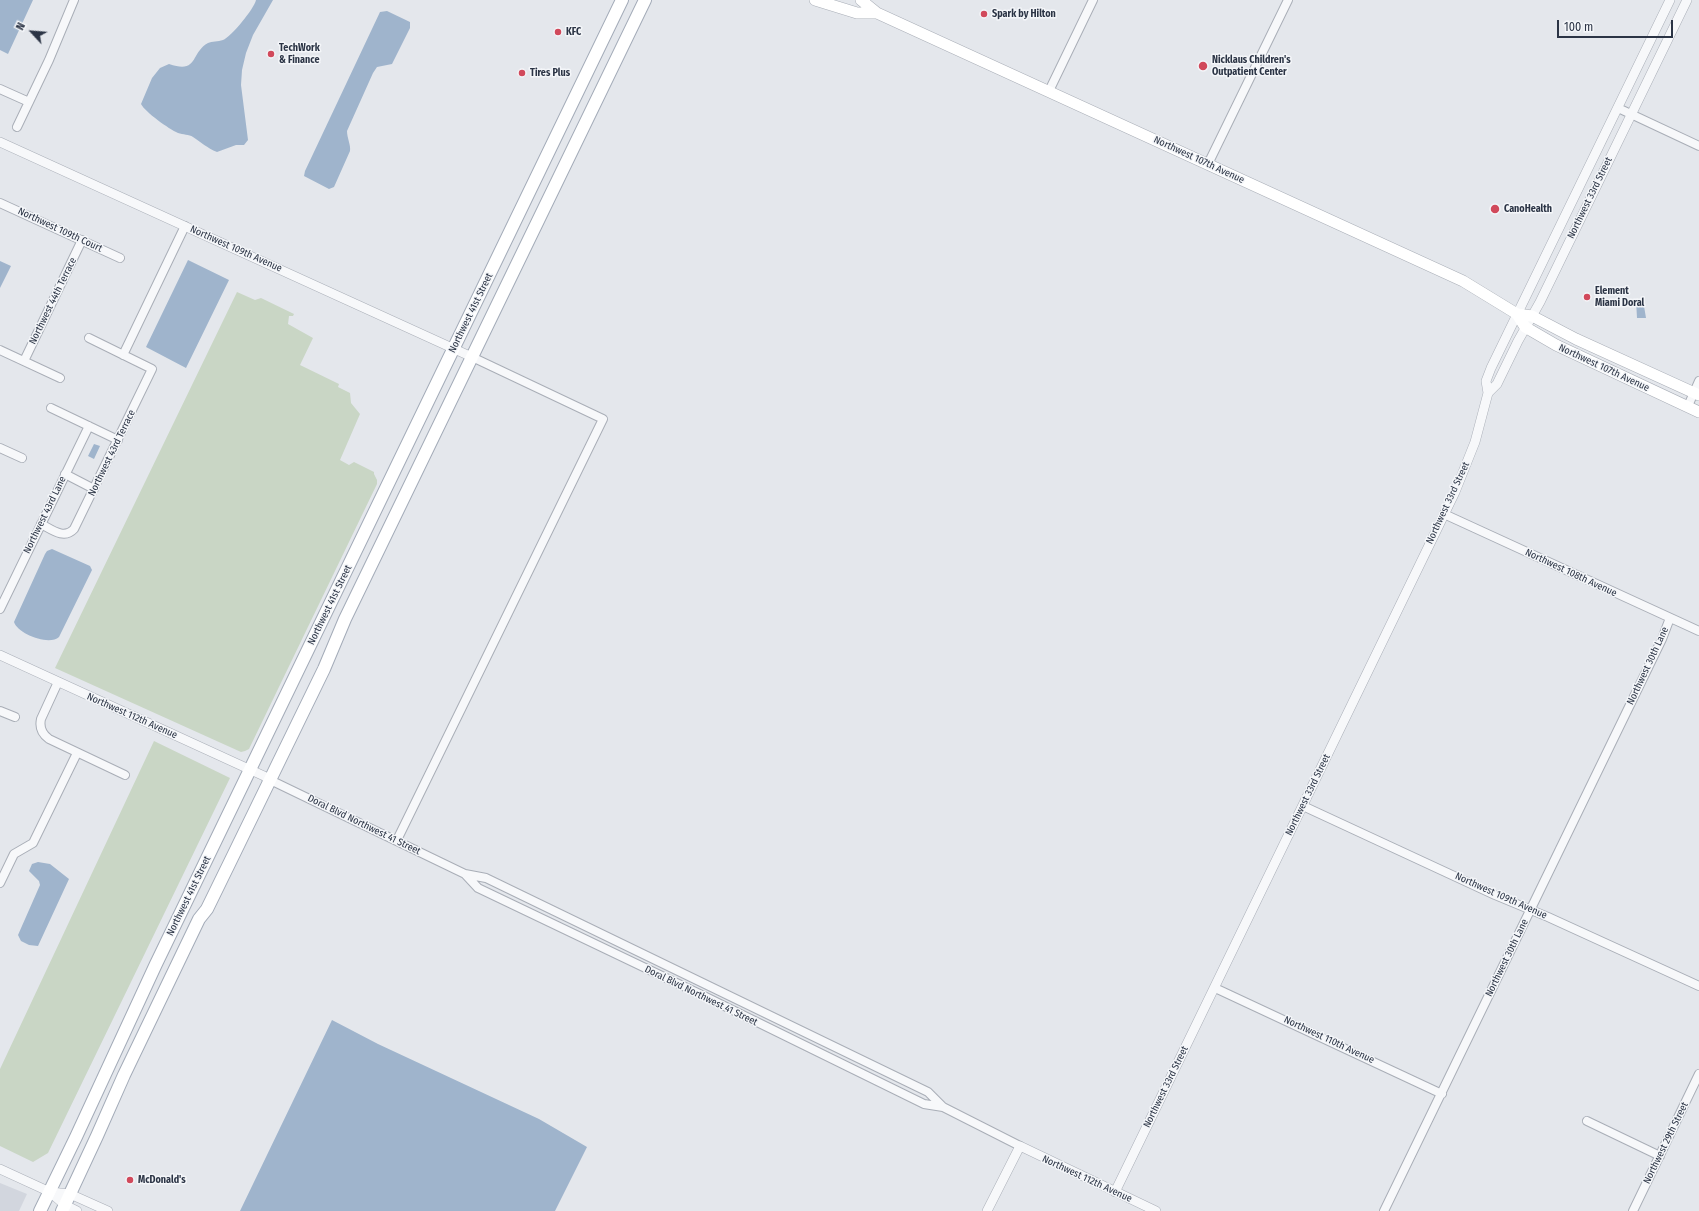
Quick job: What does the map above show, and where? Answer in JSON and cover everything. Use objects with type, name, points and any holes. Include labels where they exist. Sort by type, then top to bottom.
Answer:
[{"type":"main road","name":"Northwest 41st Street","points":[[40,1211],[156,964],[622,0]]},
{"type":"main road","name":"Northwest 41st Street","points":[[65,1203],[98,1136],[124,1075],[199,919],[212,900],[267,778],[324,669],[345,619],[645,0]]},
{"type":"main road","name":"Northwest 107th Avenue","points":[[815,0],[857,13],[876,13]]},
{"type":"main road","name":"Northwest 107th Avenue","points":[[861,0],[876,13],[1456,277],[1517,314],[1532,316],[1576,339],[1696,394]]},
{"type":"main road","name":"Northwest 107th Avenue","points":[[1517,314],[1525,327],[1564,350],[1699,412]]},
{"type":"main road","points":[[118,1047],[124,1075]]},
{"type":"street","points":[[17,127],[49,60],[74,0]]},
{"type":"street","points":[[1049,91],[1093,0]]},
{"type":"street","points":[[1208,164],[1288,0]]},
{"type":"street","name":"Northwest 33rd Street","points":[[1115,1192],[1444,514],[1473,448],[1488,393],[1488,378],[1517,314],[1670,0]]},
{"type":"street","name":"Northwest 33rd Street","points":[[1488,393],[1497,384],[1532,316],[1687,0]]},
{"type":"street","points":[[0,89],[29,102]]},
{"type":"street","points":[[1618,108],[1699,146]]},
{"type":"street","name":"Northwest 109th Avenue","points":[[0,142],[472,357]]},
{"type":"street","name":"Northwest 109th Court","points":[[0,202],[120,258]]},
{"type":"street","points":[[89,338],[123,355],[185,226]]},
{"type":"street","name":"Northwest 44th Terrace","points":[[24,361],[82,240]]},
{"type":"street","points":[[0,350],[60,378]]},
{"type":"street","name":"Northwest 43rd Terrace","points":[[41,524],[59,533],[68,534],[76,526],[118,440],[152,369],[123,355]]},
{"type":"street","points":[[397,840],[603,419],[472,357]]},
{"type":"street","points":[[1688,406],[1696,394],[1699,381]]},
{"type":"street","points":[[52,408],[118,440]]},
{"type":"street","name":"Northwest 43rd Lane","points":[[1,605],[89,426]]},
{"type":"street","points":[[0,448],[22,458]]},
{"type":"street","points":[[65,474],[94,489]]},
{"type":"street","name":"Northwest 108th Avenue","points":[[1444,514],[1699,631]]},
{"type":"street","name":"Northwest 30th Lane","points":[[1384,1211],[1662,639],[1670,618]]},
{"type":"street","name":"Northwest 112th Avenue","points":[[0,655],[267,778]]},
{"type":"street","points":[[58,682],[41,719],[41,728],[49,739],[125,776]]},
{"type":"street","points":[[0,711],[15,717]]},
{"type":"street","points":[[0,883],[14,854],[34,843],[77,753]]},
{"type":"street","name":"Doral Blvd Northwest 41 Street","points":[[267,778],[465,874],[486,878],[892,1074],[928,1092],[943,1107]]},
{"type":"street","name":"Northwest 109th Avenue","points":[[1303,806],[1699,986]]},
{"type":"street","name":"Doral Blvd Northwest 41 Street","points":[[465,874],[478,888],[485,892],[706,997],[924,1104],[943,1107],[1020,1146]]},
{"type":"street","name":"Northwest 110th Avenue","points":[[1215,988],[1442,1094]]},
{"type":"street","name":"Northwest 29th Street","points":[[1633,1211],[1699,1074]]},
{"type":"street","points":[[1587,1120],[1660,1156]]},
{"type":"street","points":[[987,1211],[1020,1146]]},
{"type":"street","name":"Northwest 112th Avenue","points":[[1020,1146],[1156,1211]]},
{"type":"street","points":[[0,1168],[50,1192],[77,1211]]},
{"type":"street","points":[[65,1203],[108,1211]]},
{"type":"shaded area","points":[[0,1183],[27,1194],[19,1211],[0,1211]]},
{"type":"green space","points":[[237,292],[255,300],[261,298],[294,314],[293,316],[289,316],[288,324],[313,338],[300,365],[339,384],[338,387],[350,393],[351,403],[360,414],[340,460],[349,465],[354,462],[374,472],[377,480],[377,484],[249,749],[241,752],[55,668]]},
{"type":"green space","points":[[154,741],[230,778],[48,1153],[33,1162],[0,1146],[0,1069]]},
{"type":"water","points":[[0,0],[33,0],[8,54],[0,50]]},
{"type":"water","points":[[256,0],[273,0],[253,35],[246,53],[242,70],[241,85],[248,140],[244,145],[236,145],[217,152],[191,136],[178,133],[169,128],[152,116],[141,104],[152,78],[160,68],[169,64],[185,66],[190,64],[202,47],[208,43],[227,38],[247,16]]},
{"type":"water","points":[[387,11],[410,22],[410,28],[392,64],[377,67],[373,73],[347,131],[350,151],[334,187],[329,189],[304,176],[305,171],[380,12]]},
{"type":"water","points":[[188,260],[229,280],[186,368],[146,347]]},
{"type":"water","points":[[0,261],[11,266],[0,288]]},
{"type":"water","points":[[1636,300],[1643,300],[1646,318],[1637,318]]},
{"type":"water","points":[[94,444],[100,446],[94,459],[88,456]]},
{"type":"water","points":[[52,549],[90,566],[92,570],[59,637],[48,640],[34,637],[21,631],[14,622],[45,554],[47,551]]},
{"type":"water","points":[[38,862],[50,864],[69,879],[38,946],[29,945],[21,941],[18,935],[40,885],[39,881],[29,871],[32,864]]},
{"type":"water","points":[[332,1020],[378,1044],[539,1119],[587,1147],[555,1211],[240,1211]]},
{"type":"place","name":"Spark by Hilton","points":[[984,14]]},
{"type":"place","name":"KFC","points":[[558,32]]},
{"type":"place","name":"TechWork & Finance","points":[[271,54]]},
{"type":"place","name":"Nicklaus Children's Outpatient Center","points":[[1203,66]]},
{"type":"place","name":"Tires Plus","points":[[522,73]]},
{"type":"place","name":"CanoHealth","points":[[1495,209]]},
{"type":"place","name":"Element Miami Doral","points":[[1587,297]]},
{"type":"place","name":"McDonald's","points":[[130,1180]]}]
